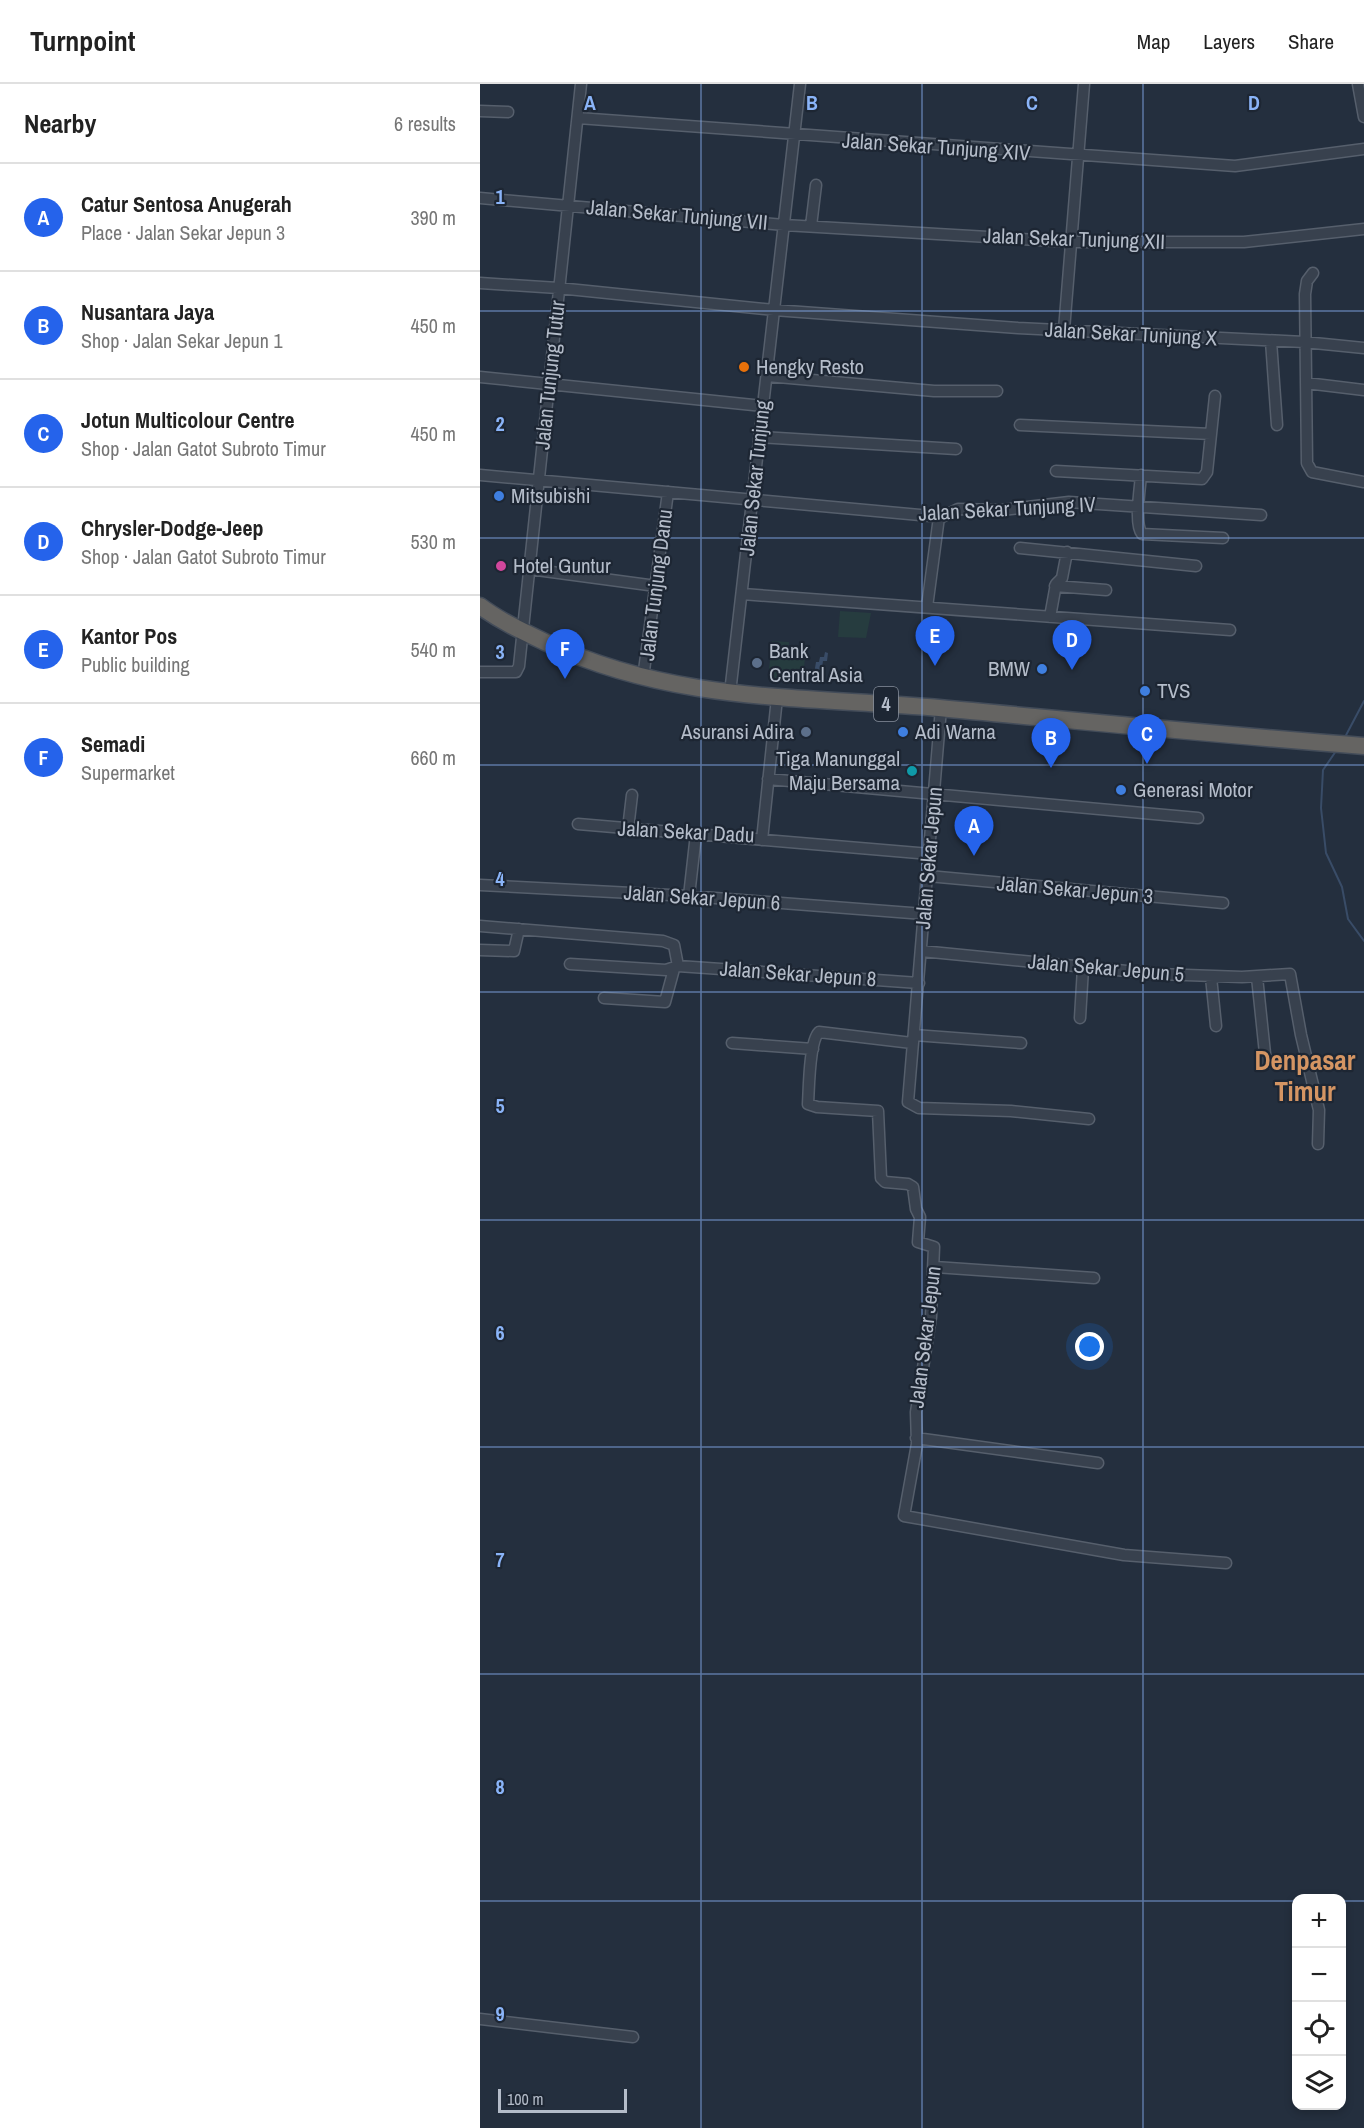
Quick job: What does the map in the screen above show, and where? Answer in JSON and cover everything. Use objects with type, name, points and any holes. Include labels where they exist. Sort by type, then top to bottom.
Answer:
[{"type":"highway","name":"4","points":[[480,606],[522,631],[576,656],[643,678],[730,693],[941,708],[1364,746]]},
{"type":"street","name":"Jalan Tunjung Tutur","points":[[480,672],[516,672],[519,666],[540,482],[558,288],[570,205],[581,84]]},
{"type":"street","name":"Jalan Sekar Tunjung","points":[[730,693],[800,84]]},
{"type":"street","points":[[1064,330],[1084,84]]},
{"type":"street","points":[[1358,84],[1364,117]]},
{"type":"street","points":[[480,111],[508,112]]},
{"type":"street","name":"Jalan Sekar Tunjung XIV","points":[[578,118],[1078,157],[1235,166],[1364,149]]},
{"type":"street","points":[[811,226],[816,185]]},
{"type":"street","name":"Jalan Sekar Tunjung VII","points":[[480,198],[783,225]]},
{"type":"street","name":"Jalan Sekar Tunjung XII","points":[[783,225],[1071,242],[1244,242],[1364,229]]},
{"type":"street","points":[[1313,273],[1305,288],[1304,342],[1308,469],[1312,472],[1364,482]]},
{"type":"street","name":"Jalan Sekar Tunjung X","points":[[480,283],[558,288],[774,310],[1064,330],[1304,342],[1364,348]]},
{"type":"street","points":[[1271,341],[1277,425]]},
{"type":"street","points":[[767,376],[934,392],[997,391]]},
{"type":"street","points":[[480,377],[763,406]]},
{"type":"street","points":[[1306,382],[1364,390]]},
{"type":"street","points":[[1056,471],[1205,477],[1215,396]]},
{"type":"street","points":[[1020,425],[1211,434]]},
{"type":"street","points":[[760,437],[956,450]]},
{"type":"street","points":[[1142,475],[1138,506],[1139,530],[1142,534],[1223,538]]},
{"type":"street","name":"Jalan Sekar Tunjung IV","points":[[480,476],[939,516],[958,509],[1002,510],[1048,503],[1138,506],[1261,515]]},
{"type":"street","name":"Jalan Tunjung Danu","points":[[643,678],[668,492]]},
{"type":"street","points":[[927,607],[939,516]]},
{"type":"street","points":[[1020,548],[1196,566]]},
{"type":"street","points":[[1050,617],[1055,586],[1062,578],[1067,552]]},
{"type":"street","points":[[529,569],[656,586]]},
{"type":"street","points":[[1055,586],[1106,590]]},
{"type":"street","points":[[742,594],[1230,630]]},
{"type":"street","name":"Jalan Sekar Dadu","points":[[578,824],[762,840],[777,698]]},
{"type":"street","name":"Jalan Sekar Jepun","points":[[941,708],[908,1096],[912,1106],[1089,1119]]},
{"type":"street","points":[[768,779],[1198,818]]},
{"type":"street","points":[[628,829],[632,795]]},
{"type":"street","points":[[689,896],[696,834]]},
{"type":"street","points":[[762,840],[930,854]]},
{"type":"street","name":"Jalan Sekar Jepun 3","points":[[928,876],[1223,903]]},
{"type":"street","name":"Jalan Sekar Jepun 6","points":[[480,885],[689,896],[924,914]]},
{"type":"street","points":[[480,926],[663,941],[674,945],[676,967],[665,1002],[604,998]]},
{"type":"street","points":[[480,950],[514,951],[519,929]]},
{"type":"street","name":"Jalan Sekar Jepun 5","points":[[921,951],[1083,968],[1211,977],[1290,975],[1319,1110],[1318,1144]]},
{"type":"street","name":"Jalan Sekar Jepun 8","points":[[570,964],[676,967],[919,983]]},
{"type":"street","points":[[1080,1018],[1083,968]]},
{"type":"street","points":[[1211,977],[1216,1026]]},
{"type":"street","points":[[1257,977],[1266,1063]]},
{"type":"street","points":[[732,1042],[813,1049],[815,1035],[820,1032],[913,1039],[1021,1043]]},
{"type":"street","name":"Jalan Sekar Jepun","points":[[813,1049],[808,1104],[817,1107],[878,1112],[881,1179],[885,1182],[908,1184],[914,1189],[916,1209],[920,1217],[918,1242],[934,1247],[935,1267],[931,1317],[916,1412],[916,1438],[904,1516],[1106,1553],[1226,1563]]},
{"type":"street","points":[[935,1267],[1094,1278]]},
{"type":"street","points":[[916,1438],[1098,1463]]},
{"type":"street","points":[[480,2019],[633,2037]]},
{"type":"green space","points":[[840,611],[871,613],[866,638],[838,637]]},
{"type":"green space","points":[[772,641],[789,642],[788,656],[805,657],[803,680],[768,678]]},
{"type":"water","points":[[825,652],[828,653],[827,661],[823,661],[821,675],[814,674],[816,662],[819,662],[820,657],[824,657]]},
{"type":"waterway","points":[[1344,739],[1364,701]]},
{"type":"waterway","points":[[1336,751],[1323,770],[1321,808],[1326,853],[1342,887],[1348,919],[1364,941]]},
{"type":"place","name":"Hengky Resto","points":[[744,367]]},
{"type":"place","name":"Mitsubishi","points":[[499,496]]},
{"type":"place","name":"Hotel Guntur","points":[[501,566]]},
{"type":"place","name":"Bank Central Asia","points":[[757,663]]},
{"type":"place","name":"Kantor Pos","points":[[935,666]]},
{"type":"place","name":"BMW","points":[[1042,669]]},
{"type":"place","name":"Chrysler-Dodge-Jeep","points":[[1072,670]]},
{"type":"place","name":"Semadi","points":[[565,679]]},
{"type":"place","name":"TVS","points":[[1145,691]]},
{"type":"place","name":"Asuransi Adira","points":[[806,732]]},
{"type":"place","name":"Adi Warna","points":[[903,732]]},
{"type":"place","name":"Jotun Multicolour Centre","points":[[1147,764]]},
{"type":"place","name":"Nusantara Jaya","points":[[1051,768]]},
{"type":"place","name":"Tiga Manunggal Maju Bersama","points":[[912,771]]},
{"type":"place","name":"Generasi Motor","points":[[1121,790]]},
{"type":"place","name":"Catur Sentosa Anugerah","points":[[974,856]]},
{"type":"district","name":"Denpasar Timur","points":[[1305,1076]]}]
